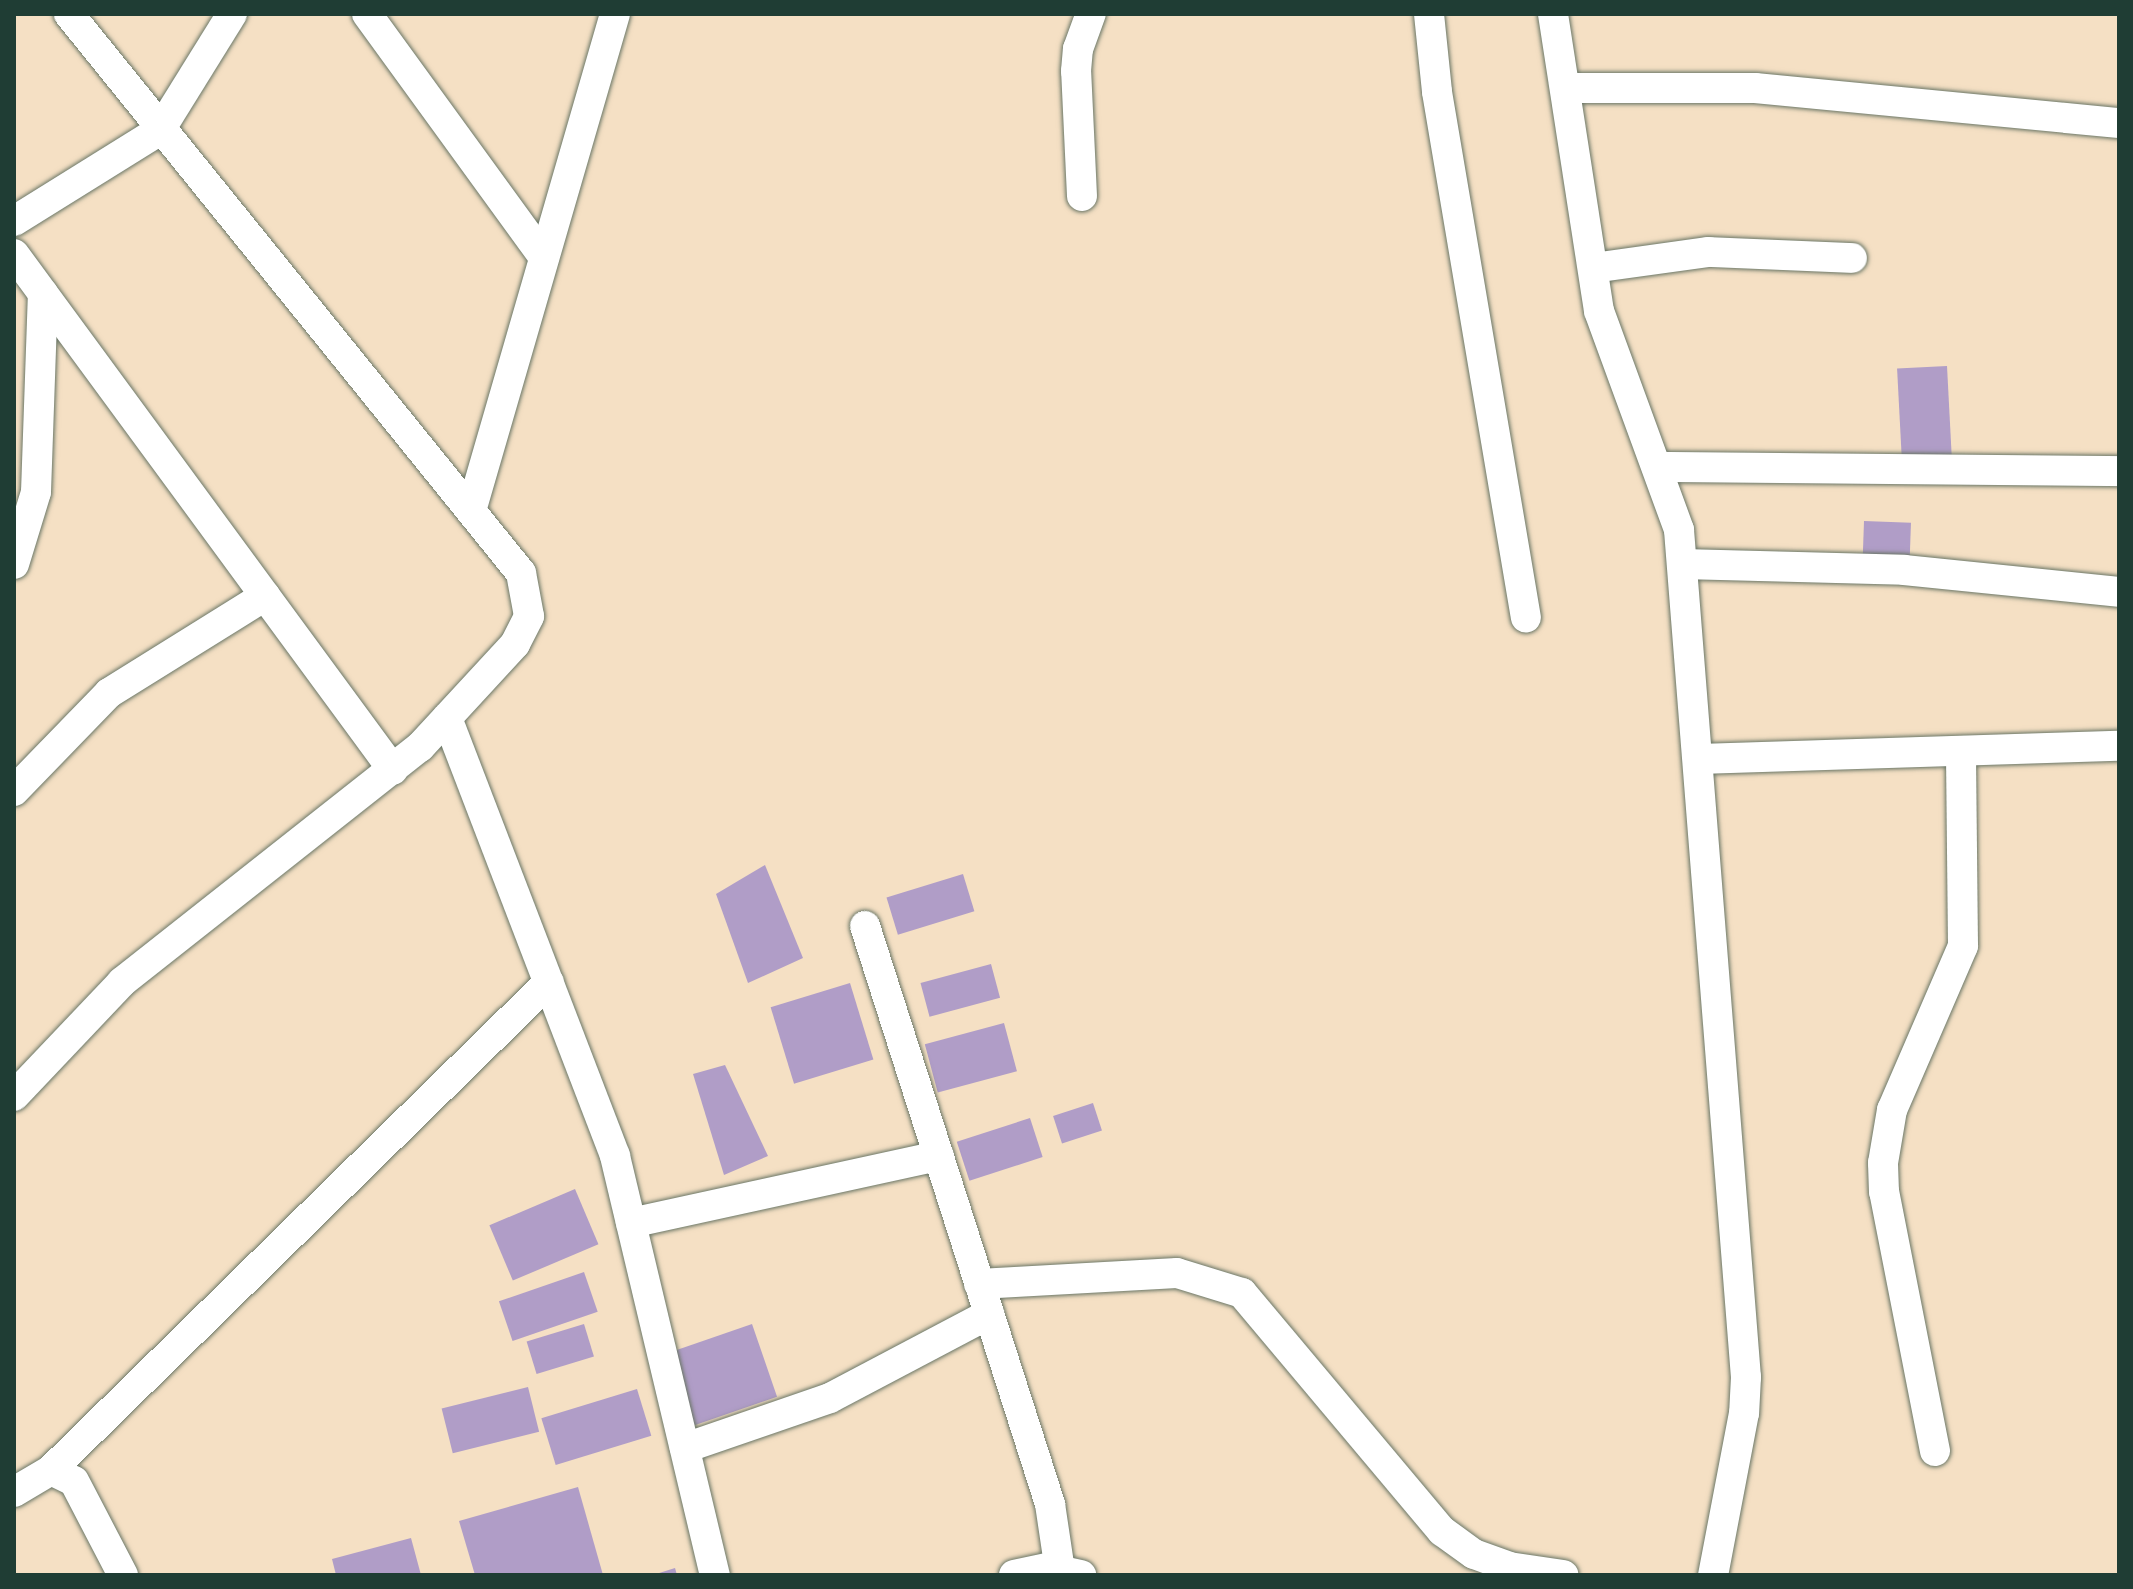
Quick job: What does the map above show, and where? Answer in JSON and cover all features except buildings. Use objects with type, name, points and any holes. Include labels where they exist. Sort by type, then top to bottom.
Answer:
[{"type":"street","points":[[14,1096],[122,982],[393,770],[447,718],[515,644],[529,616],[521,573],[69,14]]},
{"type":"street","points":[[14,221],[160,130],[232,14]]},
{"type":"street","points":[[367,14],[544,258]]},
{"type":"street","points":[[471,511],[615,14]]},
{"type":"street","points":[[1082,196],[1076,71],[1091,14]]},
{"type":"street","points":[[1429,14],[1437,92],[1526,618]]},
{"type":"street","points":[[1553,14],[1606,339],[1659,467],[1679,530],[1746,1377],[1744,1413],[1713,1575]]},
{"type":"street","points":[[1567,88],[1755,88],[2119,123]]},
{"type":"street","points":[[1593,268],[1709,252],[1852,258]]},
{"type":"street","points":[[14,254],[393,770]]},
{"type":"street","points":[[14,564],[36,492],[43,293]]},
{"type":"street","points":[[1659,467],[2119,471]]},
{"type":"street","points":[[1682,564],[1904,570],[2119,592]]},
{"type":"street","points":[[14,791],[109,693],[265,596]]},
{"type":"street","points":[[447,718],[615,1156],[715,1575]]},
{"type":"street","points":[[1698,759],[2119,746]]},
{"type":"street","points":[[1935,1451],[1884,1192],[1883,1163],[1892,1110],[1963,946],[1961,751]]},
{"type":"street","points":[[865,926],[1070,1573],[1014,1575]]},
{"type":"street","points":[[14,1492],[51,1470],[549,982]]},
{"type":"street","points":[[631,1223],[939,1156]]},
{"type":"street","points":[[979,1284],[1177,1273],[1242,1293],[1442,1531],[1474,1554],[1509,1567],[1563,1575]]},
{"type":"street","points":[[685,1448],[830,1398],[989,1314]]},
{"type":"street","points":[[51,1470],[74,1481],[123,1575]]}]
